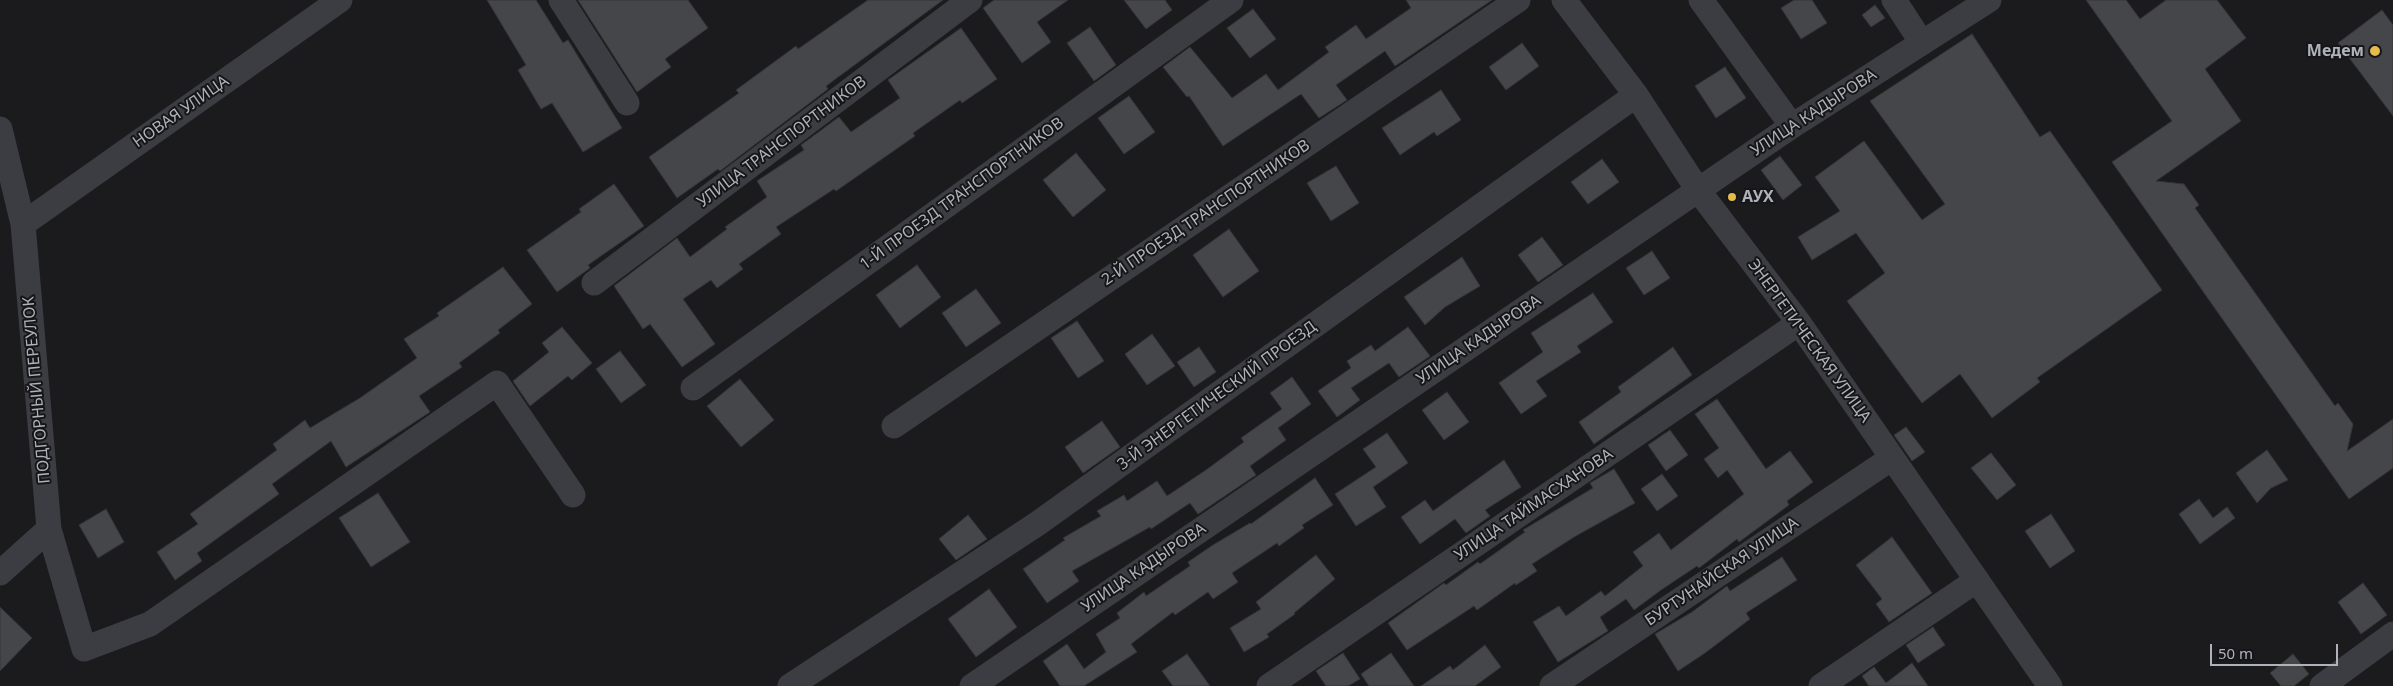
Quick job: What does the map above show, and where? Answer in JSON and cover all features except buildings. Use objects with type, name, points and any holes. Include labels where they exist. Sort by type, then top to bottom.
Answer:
[{"type":"street","name":"НОВАЯ УЛИЦА","points":[[23,224],[340,0]]},
{"type":"street","points":[[561,0],[627,103]]},
{"type":"street","name":"УЛИЦА ТРАНСПОРТНИКОВ","points":[[594,283],[970,0]]},
{"type":"street","name":"1-Й ПРОЕЗД ТРАНСПОРТНИКОВ","points":[[693,388],[1231,0]]},
{"type":"street","name":"2-Й ПРОЕЗД ТРАНСПОРТНИКОВ","points":[[894,426],[1518,0]]},
{"type":"street","name":"ЭНЕРГЕТИЧЕСКАЯ УЛИЦА","points":[[1564,0],[1636,95],[1698,190],[1799,323],[2050,686]]},
{"type":"street","points":[[1701,0],[1792,126]]},
{"type":"street","points":[[1894,0],[1922,43]]},
{"type":"street","name":"УЛИЦА КАДЫРОВА","points":[[972,686],[1792,126],[1989,0]]},
{"type":"street","name":"3-Й ЭНЕРГЕТИЧЕСКИЙ ПРОЕЗД","points":[[790,686],[1038,524],[1636,95]]},
{"type":"street","name":"ПОДГОРНЫЙ ПЕРЕУЛОК","points":[[0,129],[23,224],[49,529],[84,649],[150,624],[497,383],[573,495]]},
{"type":"street","name":"УЛИЦА ТАЙМАСХАНОВА","points":[[1269,686],[1799,323]]},
{"type":"street","name":"БУРТУНАЙСКАЯ УЛИЦА","points":[[1552,686],[1892,458]]},
{"type":"street","points":[[0,573],[49,529]]},
{"type":"street","points":[[1820,686],[1977,580]]},
{"type":"street","points":[[2322,686],[2393,634]]},
{"type":"place","name":"Медем","points":[[2375,51]]},
{"type":"place","name":"АУХ","points":[[1732,197]]}]
